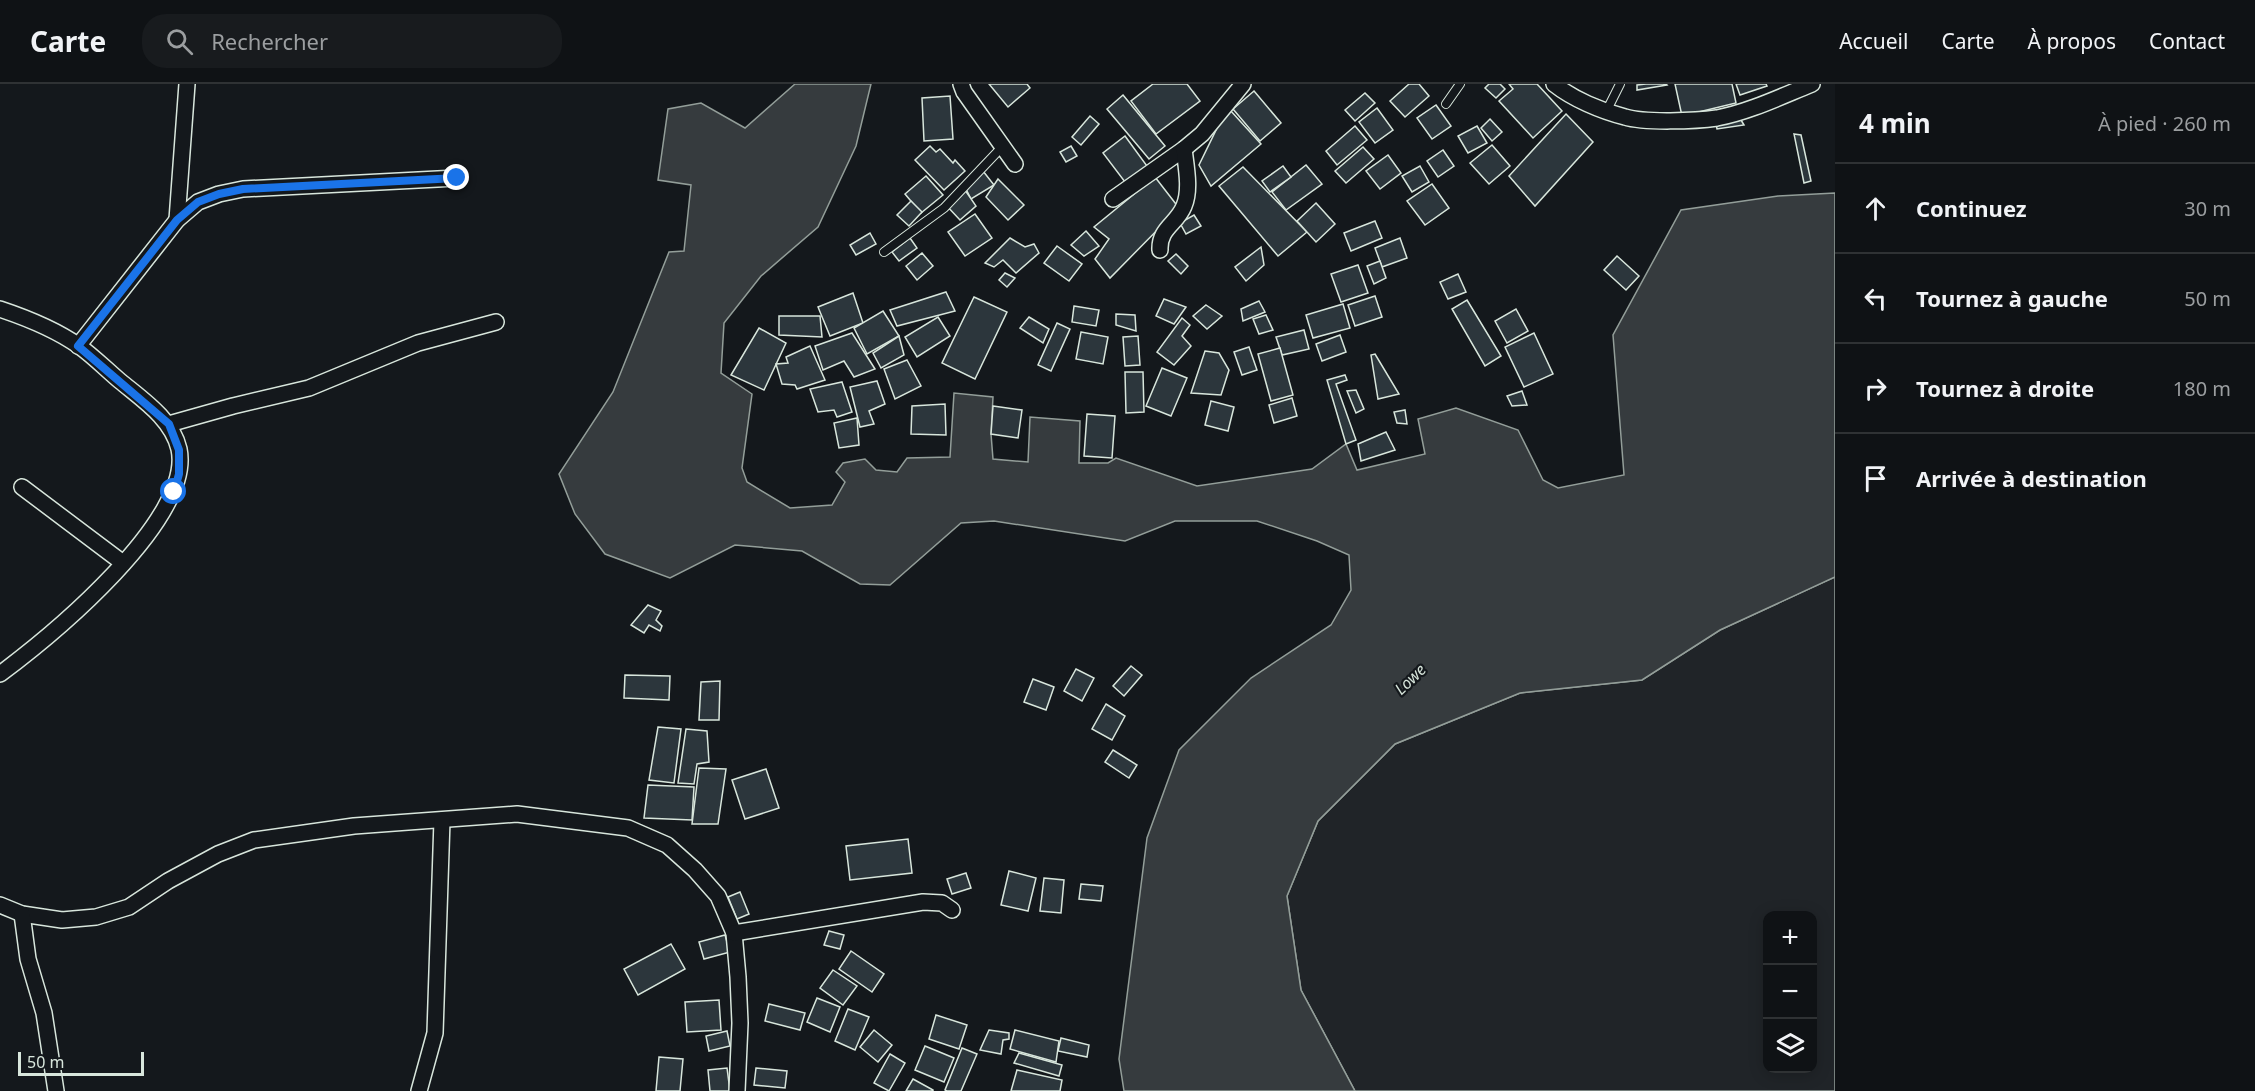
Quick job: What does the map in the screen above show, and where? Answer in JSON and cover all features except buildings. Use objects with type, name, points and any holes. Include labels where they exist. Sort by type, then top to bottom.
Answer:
[{"type":"street","points":[[177,220],[187,84]]},
{"type":"street","points":[[961,84],[963,92],[1015,164]]},
{"type":"street","points":[[1113,198],[1202,134],[1243,84]]},
{"type":"street","points":[[1554,84],[1560,89],[1626,118],[1664,120],[1717,118],[1812,84]]},
{"type":"street","points":[[1160,250],[1161,235],[1185,206],[1187,185],[1184,149]]},
{"type":"street","points":[[78,346],[177,220],[198,202],[219,194],[243,189],[457,178]]},
{"type":"street","points":[[0,309],[47,327],[78,346],[169,424],[179,450],[179,474],[153,530],[85,603],[32,650],[0,674]]},
{"type":"street","points":[[169,424],[309,388],[418,343],[496,322]]},
{"type":"street","points":[[22,487],[123,563]]},
{"type":"street","points":[[0,904],[22,914],[62,920],[96,918],[129,907],[168,881],[218,854],[254,840],[354,826],[517,814],[628,828],[667,845],[695,870],[718,896],[734,933],[739,1011],[737,1091]]},
{"type":"street","points":[[419,1091],[435,1033],[442,820]]},
{"type":"street","points":[[734,933],[923,902],[942,903],[951,910]]},
{"type":"street","points":[[22,914],[28,959],[44,1013],[56,1091]]},
{"type":"lane","points":[[1446,104],[1460,84]]},
{"type":"lane","points":[[1607,110],[1620,84]]},
{"type":"lane","points":[[884,252],[944,208],[1002,147]]},
{"type":"shaded area","points":[[1835,577],[1835,1091],[1355,1091],[1301,990],[1287,896],[1318,821],[1395,744],[1520,693],[1642,680],[1720,630]]},
{"type":"water","name":"Lowe","points":[[795,84],[871,84],[856,146],[818,227],[761,276],[724,323],[721,373],[752,394],[742,468],[747,482],[790,508],[832,505],[845,482],[836,472],[843,463],[865,459],[876,470],[897,472],[907,458],[950,457],[954,393],[993,397],[991,434],[993,459],[1028,462],[1030,417],[1080,421],[1079,463],[1108,463],[1116,458],[1197,486],[1312,469],[1346,444],[1357,470],[1425,454],[1418,419],[1456,408],[1518,430],[1543,480],[1558,488],[1624,475],[1613,335],[1681,210],[1778,196],[1835,193],[1835,577],[1720,630],[1642,680],[1520,693],[1395,744],[1318,821],[1287,896],[1301,990],[1355,1091],[1124,1091],[1119,1059],[1147,838],[1179,750],[1251,678],[1331,625],[1351,590],[1349,555],[1317,541],[1257,521],[1175,521],[1125,541],[994,521],[961,523],[890,585],[860,584],[802,551],[735,545],[670,578],[605,554],[575,514],[559,474],[613,392],[669,252],[684,251],[691,185],[658,180],[668,109],[701,103],[745,128]]},
{"type":"route","points":[[174,492],[179,474],[179,450],[169,424],[78,346],[177,220],[198,202],[219,194],[243,189],[457,178]]}]
